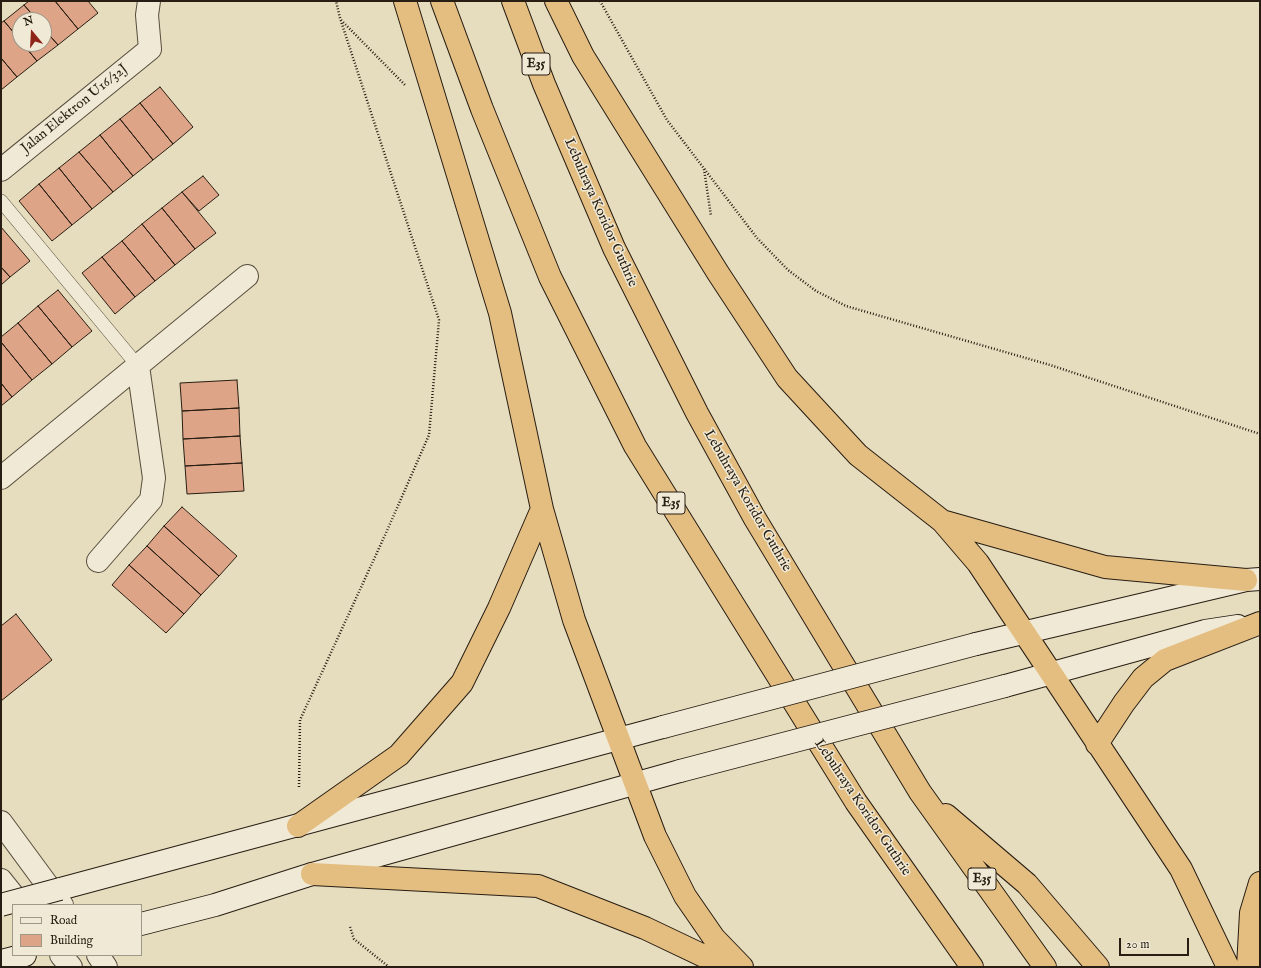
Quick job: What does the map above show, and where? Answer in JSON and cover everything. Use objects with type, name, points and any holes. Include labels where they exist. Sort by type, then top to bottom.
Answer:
[{"type":"highway","points":[[406,1],[500,313],[542,509],[574,620],[636,782],[654,836],[685,896],[714,938],[742,967]]},
{"type":"highway","name":"Lebuhraya Koridor Guthrie","points":[[442,1],[482,109],[550,277],[635,446],[856,802],[972,967]]},
{"type":"highway","name":"Lebuhraya Koridor Guthrie","points":[[513,1],[544,84],[614,248],[697,414],[754,517],[920,792],[1045,967]]},
{"type":"highway","points":[[556,1],[583,56],[714,266],[787,378],[858,455],[942,521],[978,563],[1181,869],[1228,967]]},
{"type":"highway","points":[[298,826],[399,755],[462,683],[499,608],[542,509]]},
{"type":"highway","points":[[942,521],[1105,567],[1253,579]]},
{"type":"highway","points":[[1097,744],[1124,703],[1143,678],[1165,660],[1260,623]]},
{"type":"highway","points":[[920,792],[1027,884],[1098,967]]},
{"type":"highway","points":[[312,874],[538,886],[645,928],[727,967]]},
{"type":"highway","points":[[1248,967],[1251,913],[1260,883]]},
{"type":"main road","name":"Jalan Elektron U16/32J","points":[[1,170],[150,48],[147,14],[149,1]]},
{"type":"main road","points":[[1,478],[247,276]]},
{"type":"main road","points":[[98,561],[151,500],[154,478],[138,366]]},
{"type":"main road","points":[[1,905],[976,644],[1253,579]]},
{"type":"main road","points":[[142,924],[215,905],[312,874],[636,782],[1005,686],[1205,632],[1260,623]]},
{"type":"main road","points":[[1,822],[61,904]]},
{"type":"main road","points":[[1,880],[20,904]]},
{"type":"main road","points":[[1,961],[21,956]]},
{"type":"main road","points":[[62,956],[71,967]]},
{"type":"main road","points":[[99,956],[106,967]]},
{"type":"lane","points":[[1,201],[138,366]]},
{"type":"path","points":[[299,786],[300,720],[386,533],[429,435],[439,320],[340,18],[336,1]]},
{"type":"path","points":[[600,1],[667,120],[756,238],[788,270],[816,291],[846,306],[1050,366],[1260,434]]},
{"type":"path","points":[[340,18],[409,90]]},
{"type":"path","points":[[350,927],[354,939],[389,967]]},
{"type":"building","points":[[29,1],[55,1],[78,29],[58,45],[52,38],[52,12],[30,12],[24,5]]},
{"type":"building","points":[[55,1],[88,1],[98,13],[78,29]]},
{"type":"building","points":[[24,5],[30,12],[15,12]]},
{"type":"building","points":[[12,15],[12,30],[4,21]]},
{"type":"building","points":[[4,21],[12,30],[12,52],[30,52],[37,61],[17,77],[1,58],[1,23]]},
{"type":"building","points":[[52,38],[58,45],[52,50]]},
{"type":"building","points":[[30,52],[49,52],[37,61]]},
{"type":"building","points":[[1,58],[17,77],[1,90]]},
{"type":"building","points":[[160,87],[193,127],[173,144],[140,103]]},
{"type":"building","points":[[140,103],[173,144],[153,160],[120,119]]},
{"type":"building","points":[[120,119],[153,160],[133,176],[100,135]]},
{"type":"building","points":[[100,135],[133,176],[113,192],[79,152]]},
{"type":"building","points":[[79,152],[113,192],[92,209],[59,168]]},
{"type":"building","points":[[59,168],[92,209],[72,225],[39,184]]},
{"type":"building","points":[[203,176],[219,195],[199,211],[182,192]]},
{"type":"building","points":[[39,184],[72,225],[52,241],[19,201]]},
{"type":"building","points":[[182,192],[216,233],[195,249],[162,208]]},
{"type":"building","points":[[162,208],[195,249],[175,265],[142,224]]},
{"type":"building","points":[[142,224],[175,265],[155,281],[122,241]]},
{"type":"building","points":[[1,227],[30,261],[10,277],[1,267]]},
{"type":"building","points":[[122,241],[155,281],[135,297],[102,257]]},
{"type":"building","points":[[102,257],[135,297],[115,314],[82,273]]},
{"type":"building","points":[[1,267],[10,277],[1,285]]},
{"type":"building","points":[[58,290],[92,331],[72,347],[38,306]]},
{"type":"building","points":[[38,306],[72,347],[52,364],[18,323]]},
{"type":"building","points":[[18,323],[52,364],[32,380],[1,342],[1,337]]},
{"type":"building","points":[[1,342],[32,380],[12,397],[1,383]]},
{"type":"building","points":[[237,380],[239,408],[182,411],[180,383]]},
{"type":"building","points":[[1,383],[12,397],[1,406]]},
{"type":"building","points":[[239,408],[240,436],[183,439],[182,411]]},
{"type":"building","points":[[240,436],[242,463],[185,466],[183,439]]},
{"type":"building","points":[[242,463],[244,491],[187,494],[185,466]]},
{"type":"building","points":[[182,507],[237,556],[219,576],[164,526]]},
{"type":"building","points":[[164,526],[219,576],[201,595],[147,546]]},
{"type":"building","points":[[147,546],[201,595],[184,614],[129,565]]},
{"type":"building","points":[[129,565],[184,614],[166,633],[112,585]]},
{"type":"building","points":[[16,614],[52,660],[1,701],[1,626]]}]
